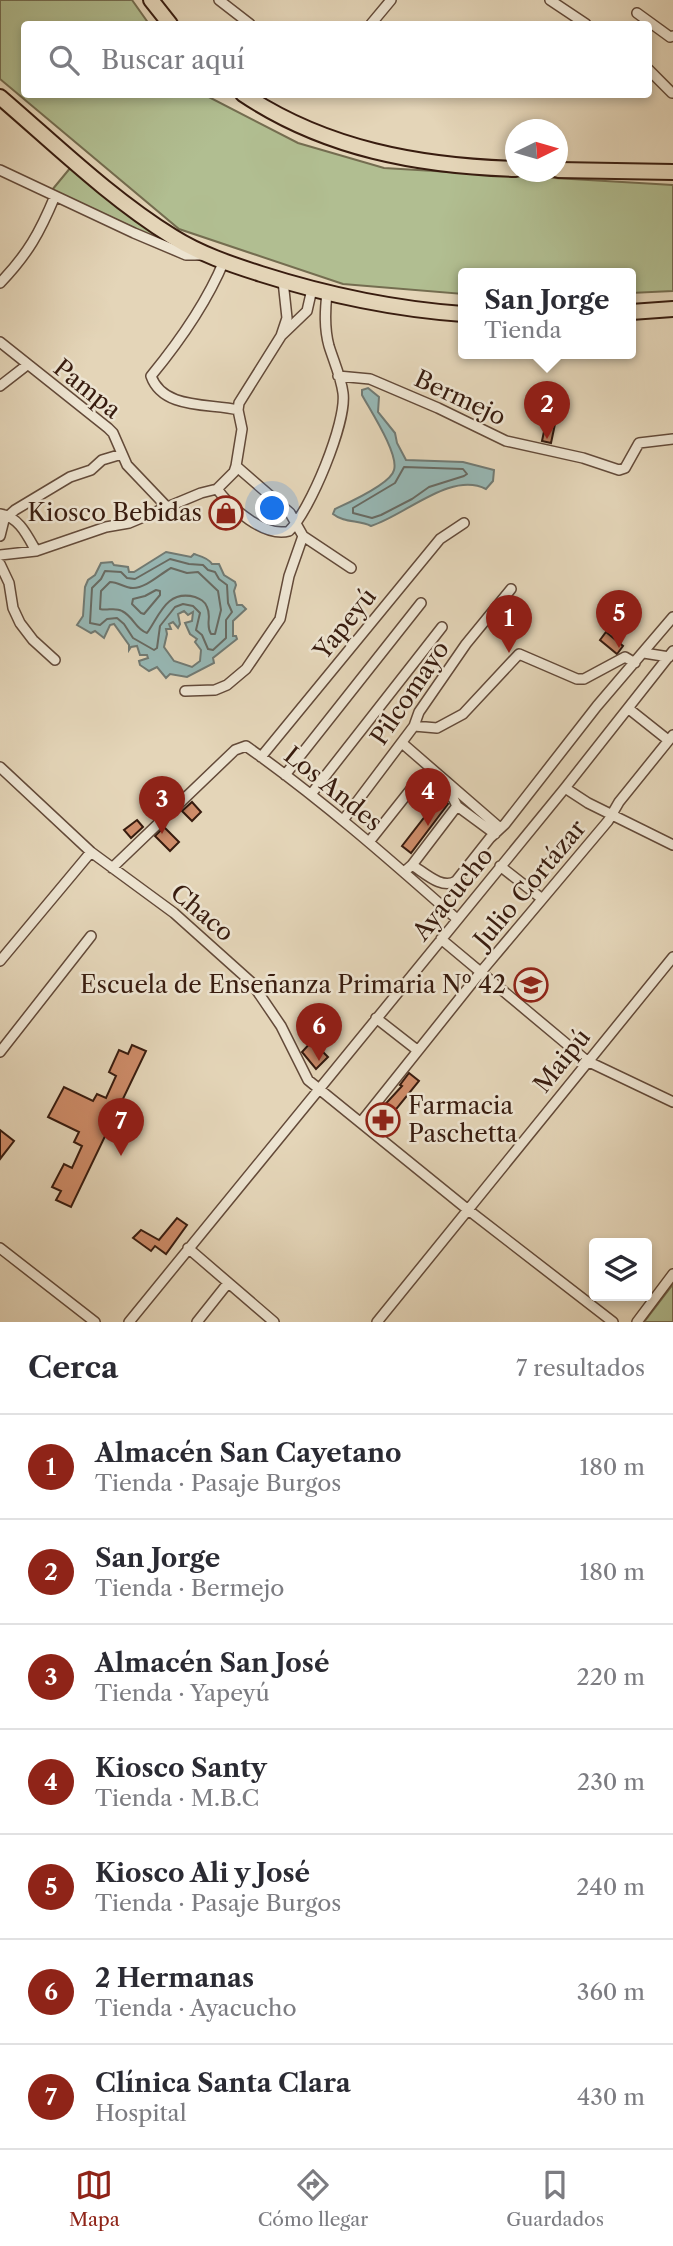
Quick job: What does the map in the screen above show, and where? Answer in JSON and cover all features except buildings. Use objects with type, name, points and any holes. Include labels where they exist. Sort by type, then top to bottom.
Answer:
[{"type":"main road","points":[[151,0],[168,21]]},
{"type":"main road","points":[[0,97],[127,206],[175,238],[206,254],[327,293],[415,310],[458,314]]},
{"type":"main road","points":[[250,98],[298,125],[362,149],[420,161],[505,168]]},
{"type":"main road","points":[[568,170],[673,172]]},
{"type":"main road","points":[[636,312],[673,309]]},
{"type":"street","points":[[219,0],[246,21]]},
{"type":"street","points":[[374,21],[391,0]]},
{"type":"street","points":[[550,0],[582,21]]},
{"type":"street","points":[[637,13],[648,21]]},
{"type":"street","points":[[652,24],[670,37],[673,36]]},
{"type":"street","points":[[652,71],[672,93]]},
{"type":"street","points":[[0,170],[186,255],[206,254]]},
{"type":"street","points":[[0,283],[33,245],[55,196]]},
{"type":"street","points":[[224,261],[198,309],[170,353],[151,376],[164,393],[185,404],[238,410]]},
{"type":"street","points":[[0,555],[36,551],[137,520],[217,489],[234,472],[236,466],[242,429],[239,403],[281,336],[287,318],[284,281]]},
{"type":"street","points":[[281,336],[307,311],[312,289]]},
{"type":"street","points":[[217,489],[250,519],[271,532],[289,531],[298,523],[338,432],[344,397],[324,318],[327,293]]},
{"type":"street","name":"Pampa","points":[[0,342],[108,428],[113,433],[127,465],[167,507]]},
{"type":"street","points":[[0,386],[27,365]]},
{"type":"street","name":"Bermejo","points":[[338,376],[369,379],[506,441],[583,458],[619,471],[625,468],[639,443],[673,439]]},
{"type":"street","points":[[4,514],[70,477],[91,470],[102,460],[122,454]]},
{"type":"street","points":[[236,466],[290,513],[303,536],[351,568]]},
{"type":"street","points":[[0,536],[4,514]]},
{"type":"street","points":[[4,514],[24,530],[36,551]]},
{"type":"street","name":"Yapeyú","points":[[261,757],[440,539],[464,523]]},
{"type":"street","points":[[185,691],[215,690],[227,685],[246,669],[280,619],[289,576],[303,536]]},
{"type":"street","points":[[0,564],[9,583],[13,608],[20,623],[33,640],[55,660]]},
{"type":"street","name":"Pilcomayo","points":[[344,820],[414,726],[419,712],[466,644],[511,589]]},
{"type":"street","points":[[285,775],[421,603]]},
{"type":"street","name":"Ayacucho","points":[[404,872],[412,865],[444,884],[452,884],[673,617]]},
{"type":"street","points":[[312,793],[442,627]]},
{"type":"street","points":[[644,653],[671,654]]},
{"type":"street","points":[[414,726],[437,727],[463,714],[519,654],[577,679],[591,677],[625,657],[635,663]]},
{"type":"street","name":"Ayacucho","points":[[129,1322],[565,788],[671,654]]},
{"type":"street","points":[[629,709],[671,738]]},
{"type":"street","name":"Julio Cortázar","points":[[362,1122],[417,1050],[612,814],[671,738]]},
{"type":"street","points":[[402,743],[497,831]]},
{"type":"street","name":"Los Andes","points":[[112,868],[235,750],[246,746],[312,793],[457,919]]},
{"type":"street","name":"Chaco","points":[[0,767],[91,852],[174,913],[251,982],[281,1026],[305,1078],[613,1322]]},
{"type":"street","points":[[369,842],[419,779],[428,778],[453,798],[457,806],[497,831]]},
{"type":"street","points":[[565,788],[588,803],[673,845]]},
{"type":"street","points":[[412,865],[457,806]]},
{"type":"street","points":[[0,961],[91,852]]},
{"type":"street","points":[[500,866],[541,898]]},
{"type":"street","points":[[0,1052],[91,936]]},
{"type":"street","points":[[441,939],[587,1061],[673,1102]]},
{"type":"street","name":"Maipú","points":[[377,1322],[673,957]]},
{"type":"street","points":[[376,1018],[417,1050]]},
{"type":"street","points":[[0,1248],[95,1322]]},
{"type":"street","points":[[188,1248],[274,1322]]},
{"type":"street","points":[[637,1322],[673,1274]]},
{"type":"street","points":[[197,1322],[228,1283]]},
{"type":"green space","points":[[0,0],[132,0],[147,21],[21,21],[21,97],[0,79]]},
{"type":"green space","points":[[23,98],[211,98],[298,143],[384,168],[505,175],[505,182],[568,182],[568,179],[673,185],[673,291],[636,293],[636,268],[458,268],[458,294],[343,284],[179,229]]},
{"type":"green space","points":[[71,167],[177,248],[52,190]]},
{"type":"green space","points":[[673,1284],[673,1322],[644,1322]]},
{"type":"water","points":[[368,388],[379,397],[378,412],[395,433],[406,460],[463,462],[494,470],[493,481],[486,489],[472,485],[443,490],[371,526],[333,514],[335,509],[377,487],[394,470],[388,443],[362,395],[362,390]]},
{"type":"water","points":[[166,552],[191,557],[194,554],[212,564],[219,564],[224,575],[235,582],[237,605],[246,609],[233,621],[233,636],[237,639],[213,658],[214,663],[187,677],[170,674],[166,678],[157,667],[149,671],[140,665],[139,661],[148,658],[147,655],[140,655],[137,646],[129,650],[129,645],[114,624],[110,625],[104,638],[95,631],[91,633],[77,625],[83,616],[85,587],[101,563],[112,562],[134,572]],"holes":[[[184,611],[188,615],[193,612],[192,621],[185,623],[190,634],[197,639],[195,642],[201,650],[200,661],[192,667],[174,661],[164,647],[166,629],[171,629],[169,624],[173,622],[178,628],[178,614]]]},
{"type":"place","name":"San Jorge","points":[[547,439]]},
{"type":"place","name":"Kiosco Bebidas","points":[[226,513]]},
{"type":"place","name":"Kiosco Ali y José","points":[[619,648]]},
{"type":"place","name":"Almacén San Cayetano","points":[[509,653]]},
{"type":"place","name":"Kiosco Santy","points":[[428,826]]},
{"type":"place","name":"Almacén San José","points":[[162,834]]},
{"type":"place","name":"Escuela de Enseñanza Primaria Nº 42","points":[[531,985]]},
{"type":"place","name":"2 Hermanas","points":[[319,1061]]},
{"type":"place","name":"Farmacia Paschetta","points":[[383,1120]]},
{"type":"place","name":"Clínica Santa Clara","points":[[121,1156]]}]
